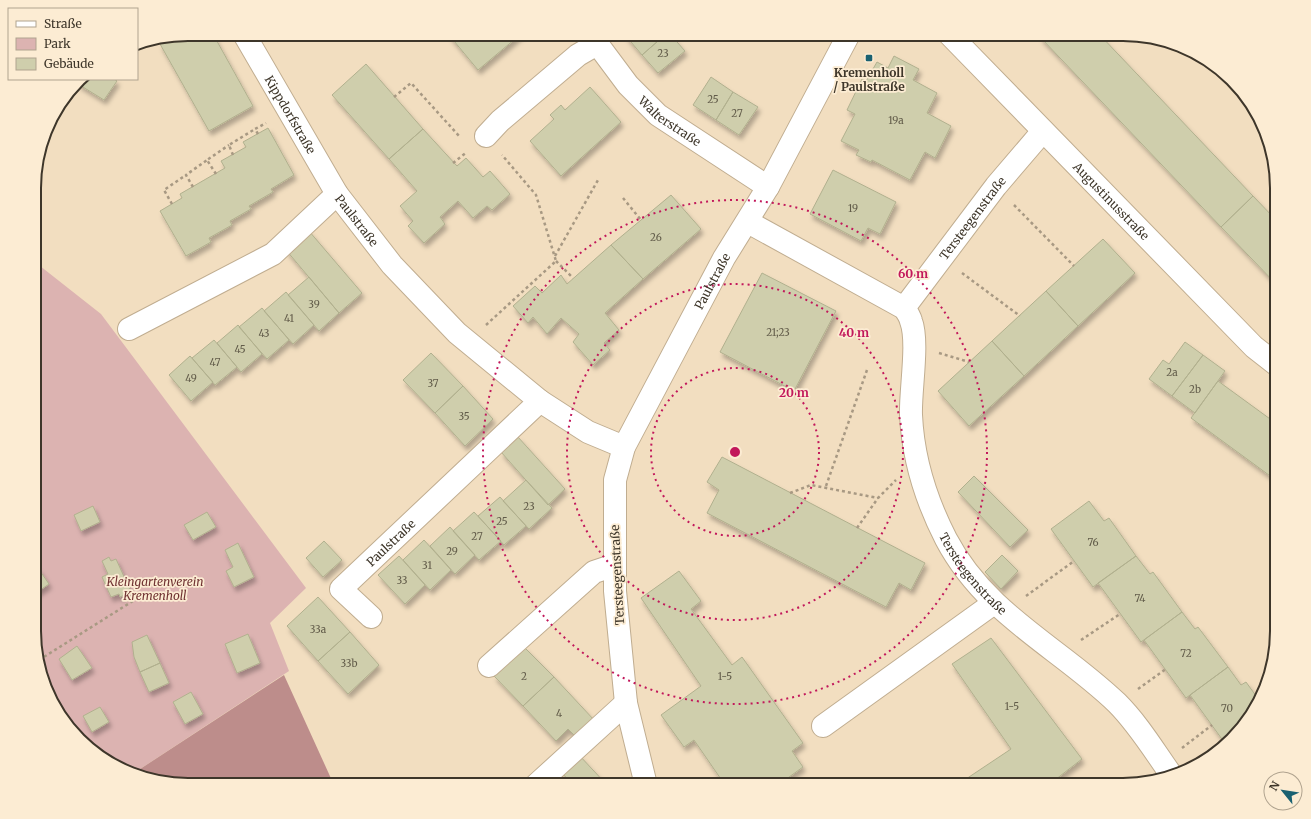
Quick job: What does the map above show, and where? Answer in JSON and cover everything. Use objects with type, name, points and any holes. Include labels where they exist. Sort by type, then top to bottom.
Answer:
[{"type":"street","name":"Kippdorfstraße","points":[[248,41],[337,194]]},
{"type":"street","points":[[478,143],[500,121],[591,41]]},
{"type":"street","name":"Walterstraße","points":[[595,41],[628,85],[658,116],[768,187]]},
{"type":"street","name":"Paulstraße","points":[[129,329],[273,254],[337,194],[392,265],[457,333],[540,401],[588,432],[624,446],[724,258],[748,222],[768,187],[845,41]]},
{"type":"street","name":"Augustinusstraße","points":[[956,41],[1254,347],[1270,360]]},
{"type":"street","name":"Tersteegenstraße","points":[[1043,131],[996,186],[904,308],[912,322],[914,346],[911,415],[917,459],[933,512],[947,540],[982,590],[999,607],[1118,704],[1143,734],[1166,768]]},
{"type":"street","points":[[748,222],[904,308]]},
{"type":"street","name":"Paulstraße","points":[[371,617],[341,589],[540,401]]},
{"type":"street","name":"Tersteegenstraße","points":[[624,446],[615,480],[615,591],[626,703],[644,778]]},
{"type":"street","points":[[489,666],[594,572],[615,565]]},
{"type":"street","points":[[823,726],[999,607]]},
{"type":"street","points":[[544,778],[626,703]]},
{"type":"path","points":[[394,96],[411,83],[461,138]]},
{"type":"path","points":[[172,204],[164,190],[228,145],[267,122]]},
{"type":"path","points":[[255,129],[258,134]]},
{"type":"path","points":[[453,162],[478,143],[536,195],[556,261],[573,278]]},
{"type":"path","points":[[228,145],[233,155]]},
{"type":"path","points":[[207,160],[216,174]]},
{"type":"path","points":[[186,175],[193,187]]},
{"type":"path","points":[[555,257],[598,180]]},
{"type":"path","points":[[996,186],[1074,266]]},
{"type":"path","points":[[623,198],[641,220]]},
{"type":"path","points":[[942,258],[1020,316]]},
{"type":"path","points":[[468,342],[489,321],[556,261]]},
{"type":"path","points":[[826,486],[867,370]]},
{"type":"path","points":[[857,528],[878,498],[917,459]]},
{"type":"path","points":[[790,493],[811,484],[878,498]]},
{"type":"path","points":[[999,607],[1074,561]]},
{"type":"path","points":[[44,657],[144,594]]},
{"type":"path","points":[[1058,656],[1120,614]]},
{"type":"path","points":[[1118,704],[1166,669]]},
{"type":"path","points":[[1166,768],[1212,725]]},
{"type":"green space","name":"Kleingartenverein Kremenholl","points":[[41,267],[101,314],[306,588],[270,623],[289,671],[139,769],[123,763],[99,748],[84,735],[71,720],[56,696],[46,669],[41,640]]},
{"type":"shaded area","points":[[284,675],[331,778],[179,778],[150,773],[139,769]]},
{"type":"building","points":[[179,41],[217,41],[253,106],[209,131],[160,44]]},
{"type":"building","points":[[454,41],[513,41],[478,70]]},
{"type":"building","points":[[630,41],[658,41],[642,55]]},
{"type":"building","points":[[658,41],[676,41],[685,51],[658,73],[642,55]]},
{"type":"building","points":[[1044,41],[1106,41],[1253,196],[1221,227]]},
{"type":"building","points":[[894,56],[919,69],[913,80],[937,93],[927,113],[951,126],[935,158],[925,152],[910,180],[872,160],[871,162],[856,155],[859,150],[841,141],[855,114],[847,110],[862,79],[866,81],[877,62],[888,68]]},
{"type":"building","points":[[366,64],[423,129],[389,159],[332,95]]},
{"type":"building","points":[[711,77],[733,92],[716,120],[693,105]]},
{"type":"building","points":[[89,80],[116,80],[117,81],[104,100],[82,86]]},
{"type":"building","points":[[590,87],[621,122],[561,176],[530,141],[554,119],[550,115],[561,105],[565,110]]},
{"type":"building","points":[[733,92],[758,107],[739,135],[716,120]]},
{"type":"building","points":[[268,128],[294,175],[271,189],[273,192],[249,206],[251,209],[230,221],[232,225],[209,238],[211,242],[186,256],[160,211],[182,198],[180,194],[225,168],[221,161],[246,147],[243,142]]},
{"type":"building","points":[[423,129],[457,166],[466,158],[483,177],[490,171],[510,194],[492,210],[487,206],[473,218],[458,201],[440,217],[445,224],[424,243],[408,226],[413,221],[400,206],[417,191],[389,159]]},
{"type":"building","points":[[833,170],[896,202],[880,234],[868,228],[861,241],[810,214]]},
{"type":"building","points":[[671,195],[701,229],[643,279],[611,245]]},
{"type":"building","points":[[1253,196],[1270,214],[1270,278],[1221,227]]},
{"type":"building","points":[[309,231],[362,293],[339,313],[286,250]]},
{"type":"building","points":[[1103,239],[1135,273],[1078,326],[1046,291]]},
{"type":"building","points":[[611,245],[643,279],[605,313],[619,330],[604,343],[610,350],[593,365],[573,342],[579,334],[561,318],[547,334],[533,317],[528,323],[513,306],[535,286],[542,293],[561,275],[567,284]]},
{"type":"building","points":[[762,273],[836,311],[794,391],[720,352]]},
{"type":"building","points":[[309,277],[339,313],[319,331],[288,295]]},
{"type":"building","points":[[1046,291],[1078,326],[1024,376],[992,341]]},
{"type":"building","points":[[286,292],[314,325],[293,344],[264,311]]},
{"type":"building","points":[[262,308],[289,340],[267,359],[239,327]]},
{"type":"building","points":[[238,325],[262,354],[241,372],[217,343]]},
{"type":"building","points":[[214,340],[237,367],[215,385],[192,358]]},
{"type":"building","points":[[992,341],[1024,376],[969,426],[938,391]]},
{"type":"building","points":[[1185,342],[1203,355],[1172,396],[1149,379],[1163,360],[1169,364]]},
{"type":"building","points":[[431,353],[463,386],[435,413],[403,380]]},
{"type":"building","points":[[1203,355],[1225,371],[1195,413],[1172,396]]},
{"type":"building","points":[[190,356],[213,382],[191,401],[169,375]]},
{"type":"building","points":[[1218,381],[1270,419],[1270,476],[1191,418]]},
{"type":"building","points":[[463,386],[493,419],[465,446],[435,413]]},
{"type":"building","points":[[518,437],[565,489],[548,505],[501,452]]},
{"type":"building","points":[[722,457],[925,563],[911,590],[899,583],[886,607],[707,513],[719,490],[707,482]]},
{"type":"building","points":[[974,476],[1028,530],[1010,547],[958,492]]},
{"type":"building","points":[[526,480],[552,508],[529,529],[503,501]]},
{"type":"building","points":[[500,497],[526,526],[504,545],[478,516]]},
{"type":"building","points":[[1089,501],[1104,521],[1109,518],[1136,556],[1093,587],[1051,529]]},
{"type":"building","points":[[93,506],[100,522],[81,531],[74,515]]},
{"type":"building","points":[[207,512],[216,527],[193,540],[184,525]]},
{"type":"building","points":[[474,512],[501,541],[479,560],[453,531]]},
{"type":"building","points":[[450,527],[475,555],[455,574],[430,546]]},
{"type":"building","points":[[424,540],[451,570],[430,590],[403,560]]},
{"type":"building","points":[[324,541],[342,560],[323,577],[306,558]]},
{"type":"building","points":[[238,543],[254,577],[234,587],[226,571],[233,567],[225,550]]},
{"type":"building","points":[[1002,555],[1018,571],[1001,589],[985,572]]},
{"type":"building","points":[[399,556],[425,585],[405,604],[378,575]]},
{"type":"building","points":[[1136,556],[1150,574],[1153,572],[1182,612],[1141,642],[1098,583]]},
{"type":"building","points":[[109,557],[111,561],[116,559],[131,592],[120,597],[119,594],[111,597],[102,577],[108,574],[102,561]]},
{"type":"building","points":[[679,571],[701,601],[691,609],[732,665],[742,657],[803,743],[792,751],[803,767],[788,778],[720,778],[694,740],[684,747],[661,715],[701,686],[641,598]]},
{"type":"building","points":[[41,572],[49,584],[41,590]]},
{"type":"building","points":[[318,597],[350,632],[318,661],[287,626]]},
{"type":"building","points":[[1182,612],[1195,629],[1198,627],[1228,667],[1186,698],[1144,640]]},
{"type":"building","points":[[350,632],[379,665],[348,694],[318,661]]},
{"type":"building","points":[[248,634],[260,663],[237,673],[225,644]]},
{"type":"building","points":[[147,635],[160,663],[140,672],[134,657],[132,642]]},
{"type":"building","points":[[991,638],[1082,759],[1057,778],[968,778],[1011,749],[952,664]]},
{"type":"building","points":[[77,646],[92,668],[72,680],[59,659]]},
{"type":"building","points":[[524,647],[554,677],[523,706],[494,676]]},
{"type":"building","points":[[160,663],[169,683],[149,692],[140,672]]},
{"type":"building","points":[[1228,667],[1241,685],[1246,682],[1255,695],[1240,720],[1222,739],[1190,695]]},
{"type":"building","points":[[554,677],[595,721],[577,738],[568,729],[556,741],[523,706]]},
{"type":"building","points":[[191,692],[203,714],[185,724],[173,702]]},
{"type":"building","points":[[100,707],[109,722],[92,732],[83,716]]},
{"type":"building","points":[[579,755],[600,778],[567,778],[561,772]]},
{"type":"place","name":"Kremenholl / Paulstraße","points":[[869,58]]}]
